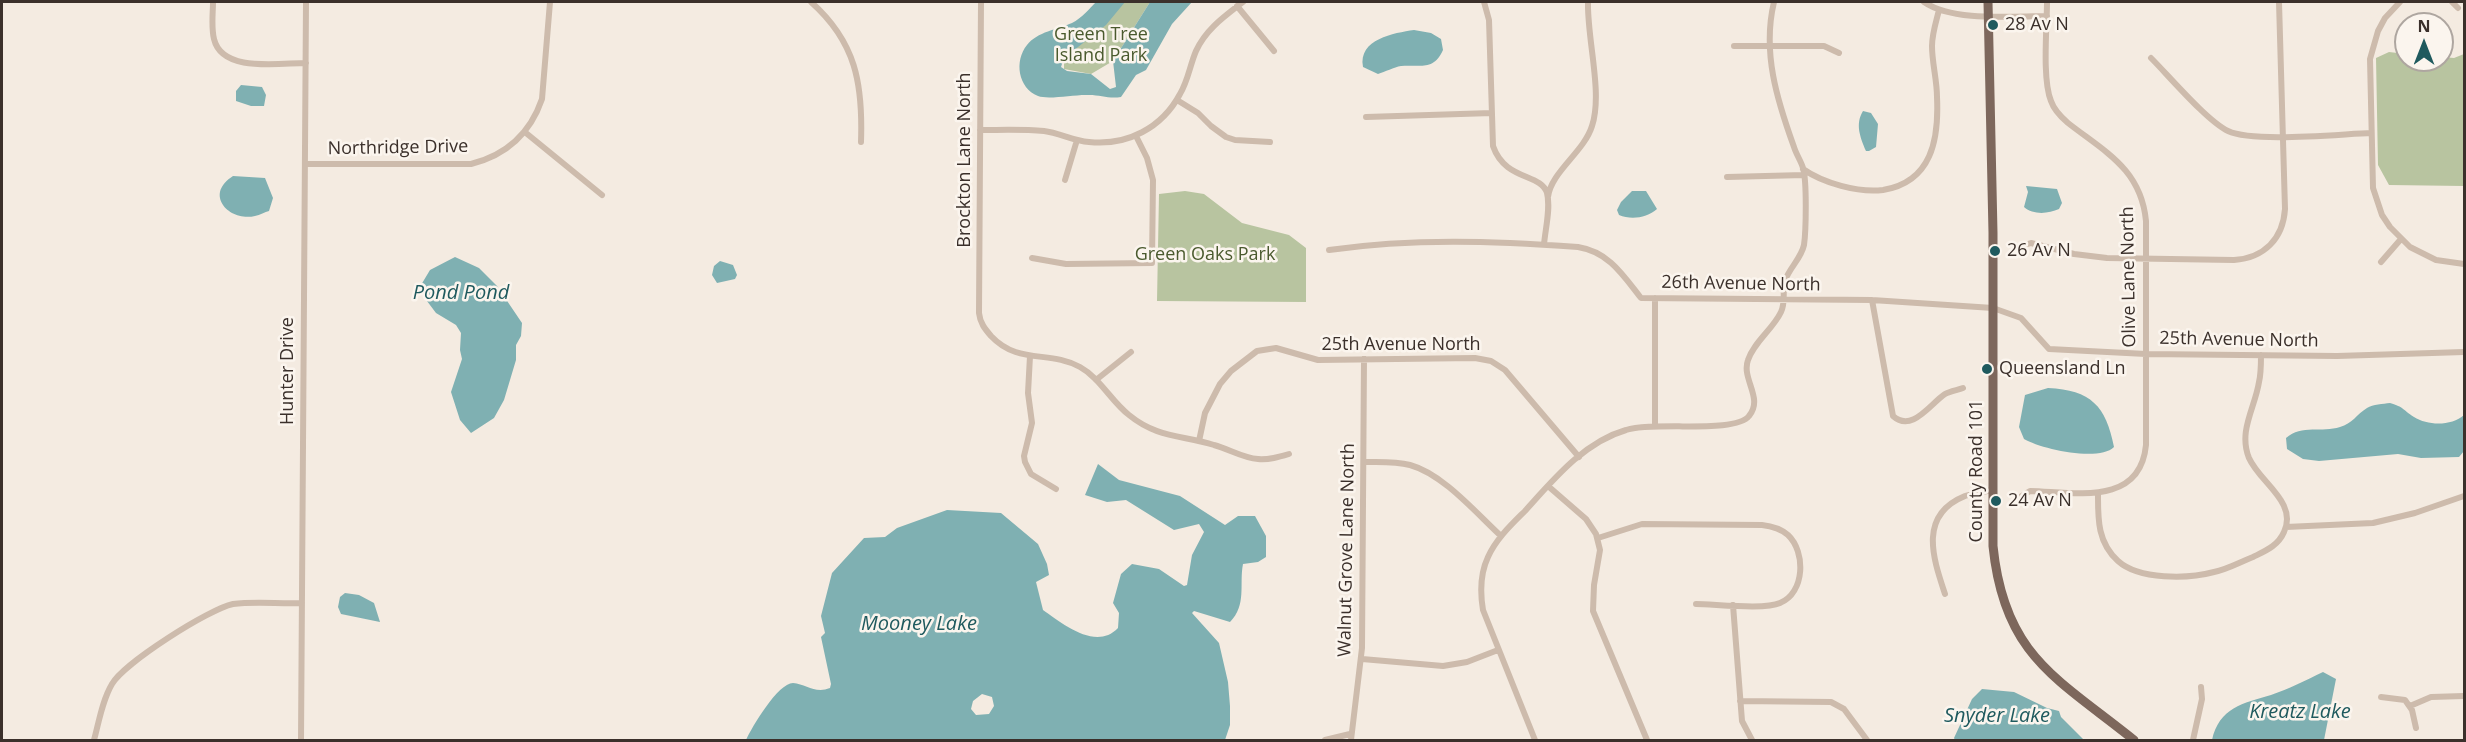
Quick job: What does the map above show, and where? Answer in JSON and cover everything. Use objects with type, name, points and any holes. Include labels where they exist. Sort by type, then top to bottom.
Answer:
[{"type":"main road","name":"County Road 101","points":[[1988,2],[1995,568],[2003,602],[2020,637],[2049,674],[2134,741]]},
{"type":"street","points":[[213,2],[214,39],[217,47],[229,59],[246,63],[306,63]]},
{"type":"street","name":"Hunter Drive","points":[[301,741],[306,2]]},
{"type":"street","name":"Northridge Drive","points":[[305,164],[471,164],[500,154],[526,133],[537,113],[543,92],[550,2]]},
{"type":"street","points":[[811,2],[836,28],[853,58],[860,91],[861,142]]},
{"type":"street","name":"Brockton Lane North","points":[[981,2],[980,318],[985,329],[999,344],[1018,354],[1030,356]]},
{"type":"street","points":[[1484,2],[1489,20],[1492,137],[1496,155],[1508,169],[1542,185],[1548,200]]},
{"type":"street","points":[[1544,245],[1548,200],[1552,184],[1586,141],[1596,108],[1588,2]]},
{"type":"street","points":[[1535,741],[1487,623],[1481,597],[1488,557],[1501,536],[1579,457],[1624,430],[1654,425],[1728,426],[1742,423],[1752,412],[1754,398],[1746,373],[1748,360],[1782,311],[1785,279],[1804,245],[1804,172],[1775,94],[1771,46],[1771,13],[1774,2]]},
{"type":"street","points":[[1924,2],[1939,10],[1979,17],[2047,16]]},
{"type":"street","name":"Olive Lane North","points":[[2047,2],[2047,82],[2051,100],[2061,117],[2124,167],[2132,176],[2145,209],[2145,455],[2136,475],[2128,482],[2119,488],[2098,493]]},
{"type":"street","points":[[2018,247],[2031,243],[2091,257],[2244,259],[2254,257],[2271,246],[2284,219],[2279,2]]},
{"type":"street","points":[[2399,2],[2385,18],[2373,45],[2369,74],[2372,174],[2377,202],[2390,227],[2401,239],[2422,254],[2436,260],[2464,264]]},
{"type":"street","points":[[2452,2],[2458,8]]},
{"type":"street","points":[[980,130],[1047,131],[1077,140],[1105,143],[1136,136],[1159,121],[1177,100],[1202,38],[1240,4],[1274,51]]},
{"type":"street","points":[[1727,177],[1804,172],[1827,181],[1868,190],[1893,188],[1915,176],[1922,170],[1931,152],[1936,120],[1937,98],[1932,49],[1939,10]]},
{"type":"street","points":[[1734,46],[1824,46],[1839,53]]},
{"type":"street","points":[[2151,58],[2213,120],[2229,131],[2248,136],[2371,133]]},
{"type":"street","points":[[1177,100],[1198,113],[1226,137],[1235,140],[1270,142]]},
{"type":"street","points":[[1366,117],[1492,113]]},
{"type":"street","points":[[526,133],[602,195]]},
{"type":"street","points":[[1032,258],[1066,264],[1152,263],[1153,180],[1147,158],[1136,136]]},
{"type":"street","points":[[1065,180],[1077,140]]},
{"type":"street","points":[[2381,262],[2401,239]]},
{"type":"street","name":"26th Avenue North","points":[[1329,250],[1426,241],[1578,247],[1596,252],[1612,263],[1641,298],[1872,300],[1993,308]]},
{"type":"street","points":[[1654,425],[1656,298]]},
{"type":"street","points":[[1872,300],[1893,416],[1902,422],[1912,420],[1946,394],[1963,388]]},
{"type":"street","name":"25th Avenue North","points":[[1993,308],[2021,318],[2049,349],[2146,354],[2385,356],[2464,352]]},
{"type":"street","name":"25th Avenue North","points":[[1199,441],[1205,413],[1220,384],[1231,371],[1257,351],[1276,348],[1310,359],[1475,358],[1491,361],[1505,370],[1579,457]]},
{"type":"street","points":[[1096,380],[1131,352]]},
{"type":"street","points":[[2020,496],[2030,491],[2098,493],[2099,525],[2105,544],[2118,561],[2136,572],[2147,575],[2201,575],[2217,572],[2274,546],[2283,536],[2286,527],[2287,519],[2283,504],[2253,466],[2246,444],[2247,421],[2260,382],[2261,355]]},
{"type":"street","points":[[1056,489],[1031,474],[1025,462],[1024,456],[1032,423],[1028,393],[1030,356],[1067,362],[1088,372],[1126,414],[1139,423],[1168,436],[1199,441],[1259,460],[1269,460],[1289,454]]},
{"type":"street","name":"Walnut Grove Lane North","points":[[1351,737],[1362,659],[1364,359]]},
{"type":"street","points":[[1364,462],[1400,463],[1422,470],[1443,483],[1501,536]]},
{"type":"street","points":[[1548,486],[1586,519],[1598,538],[1600,559],[1594,585],[1593,611],[1647,741]]},
{"type":"street","points":[[1945,594],[1932,549],[1932,539],[1939,518],[1945,509],[1963,497],[1993,490]]},
{"type":"street","points":[[2286,527],[2373,523],[2464,498]]},
{"type":"street","points":[[1598,538],[1642,524],[1762,525],[1779,529],[1793,540],[1800,565],[1798,584],[1790,597],[1778,605],[1696,604]]},
{"type":"street","points":[[94,741],[103,705],[112,683],[138,656],[222,607],[243,604],[302,603]]},
{"type":"street","points":[[1733,605],[1740,701],[1743,721],[1752,741]]},
{"type":"street","points":[[1362,659],[1443,666],[1467,662],[1498,650]]},
{"type":"street","points":[[2193,741],[2202,699],[2201,687]]},
{"type":"street","points":[[2410,706],[2431,697],[2464,696]]},
{"type":"street","points":[[2382,697],[2400,698],[2410,706],[2416,728]]},
{"type":"street","points":[[1740,701],[1831,702],[1844,710],[1867,741]]},
{"type":"street","points":[[1325,741],[1351,737]]},
{"type":"green space","name":"Green Tree Island Park","points":[[1114,2],[1150,2],[1113,61],[1091,74],[1064,69],[1064,58]]},
{"type":"green space","points":[[2389,52],[2394,53],[2394,72],[2454,72],[2454,58],[2464,54],[2464,186],[2389,185],[2378,165],[2376,58]]},
{"type":"green space","name":"Green Oaks Park","points":[[1185,191],[1204,194],[1242,223],[1289,235],[1306,248],[1306,302],[1157,301],[1159,194]]},
{"type":"water","points":[[1096,2],[1125,2],[1106,25],[1064,58],[1061,67],[1067,71],[1091,74],[1110,89],[1116,87],[1113,61],[1150,2],[1192,2],[1172,24],[1146,70],[1136,75],[1121,97],[1084,95],[1049,97],[1038,96],[1031,92],[1022,81],[1019,66],[1027,45],[1042,34],[1076,21]]},
{"type":"water","points":[[1414,30],[1431,33],[1441,39],[1443,50],[1435,62],[1425,66],[1398,67],[1378,74],[1363,67],[1363,57],[1372,44],[1397,33]]},
{"type":"water","points":[[241,85],[262,87],[266,95],[264,106],[251,106],[236,101],[236,91]]},
{"type":"water","points":[[1863,111],[1871,113],[1878,124],[1876,147],[1869,151],[1866,151],[1859,131],[1859,121]]},
{"type":"water","points":[[233,176],[265,178],[273,198],[269,211],[257,216],[246,217],[229,211],[220,199],[220,191],[224,183]]},
{"type":"water","points":[[2026,186],[2057,189],[2062,203],[2059,209],[2041,213],[2028,210],[2024,207],[2028,192]]},
{"type":"water","points":[[1632,191],[1646,191],[1657,209],[1639,217],[1619,215],[1617,210],[1621,202]]},
{"type":"water","name":"Pond Pond","points":[[455,257],[479,268],[497,286],[522,323],[521,336],[516,345],[516,360],[504,400],[494,418],[471,433],[460,420],[451,392],[462,359],[461,333],[456,325],[436,313],[427,301],[421,285],[430,270]]},
{"type":"water","points":[[720,261],[733,265],[737,275],[735,279],[717,283],[712,275],[714,266]]},
{"type":"water","points":[[2048,388],[2075,392],[2094,403],[2106,421],[2114,447],[2107,451],[2083,454],[2043,447],[2024,439],[2019,427],[2025,395]]},
{"type":"water","points":[[2390,403],[2426,422],[2447,423],[2464,415],[2464,451],[2459,457],[2421,458],[2398,454],[2319,461],[2303,459],[2287,449],[2286,438],[2292,434],[2305,430],[2340,427],[2348,424],[2369,407]]},
{"type":"water","name":"Mooney Lake","points":[[1098,464],[1119,480],[1180,496],[1225,525],[1238,516],[1255,516],[1266,536],[1266,557],[1258,562],[1243,564],[1239,609],[1230,622],[1194,611],[1192,613],[1219,643],[1228,682],[1230,706],[1230,725],[1225,740],[746,740],[766,707],[787,685],[793,683],[820,690],[830,688],[821,637],[825,633],[821,616],[832,573],[864,538],[885,537],[897,528],[947,510],[1001,513],[1038,544],[1047,564],[1049,575],[1036,582],[1043,610],[1070,628],[1090,636],[1100,637],[1118,628],[1119,613],[1113,603],[1121,574],[1132,564],[1159,569],[1184,586],[1187,585],[1192,555],[1204,532],[1199,524],[1174,530],[1126,500],[1107,502],[1085,495]],"holes":[[[982,694],[992,697],[994,706],[989,714],[976,715],[971,709],[973,701]]]},
{"type":"water","points":[[345,593],[359,595],[374,603],[380,622],[341,614],[338,607],[340,597]]},
{"type":"water","name":"Kreatz Lake","points":[[2323,672],[2336,679],[2324,740],[2212,740],[2220,721],[2234,708],[2284,690]]},
{"type":"water","name":"Snyder Lake","points":[[1982,689],[2014,692],[2047,708],[2059,711],[2061,717],[2084,740],[1955,740],[1972,699]]},
{"type":"place","name":"28 Av N","points":[[1993,25]]},
{"type":"place","name":"26 Av N","points":[[1995,251]]},
{"type":"place","name":"Queensland Ln","points":[[1987,369]]},
{"type":"place","name":"24 Av N","points":[[1996,501]]}]
